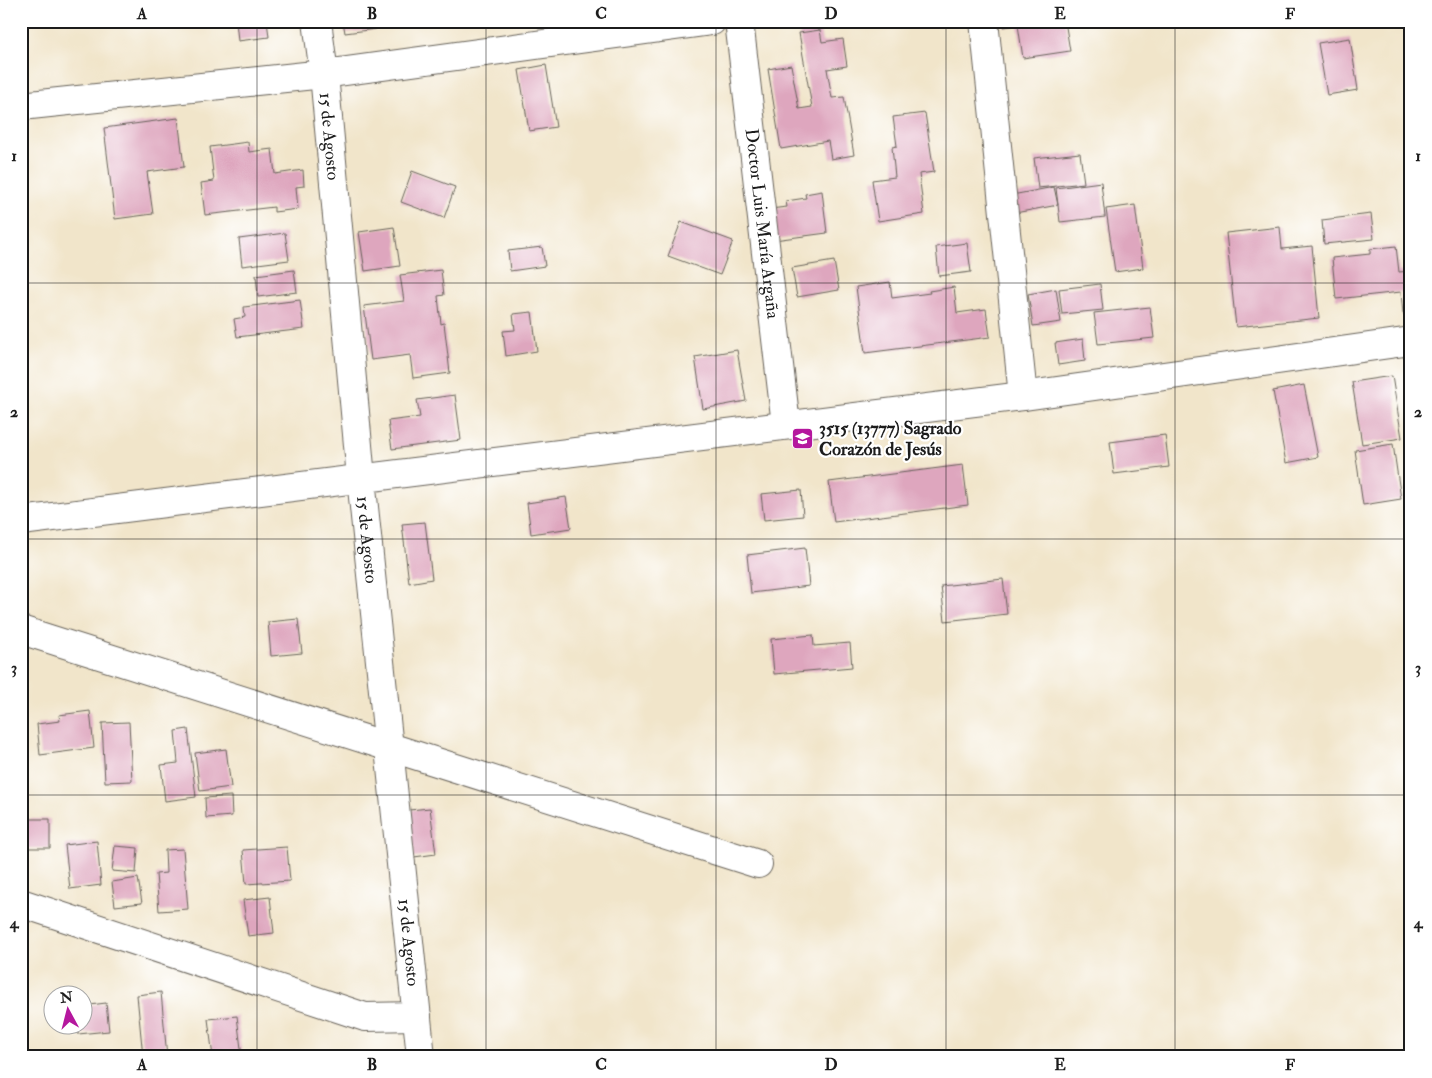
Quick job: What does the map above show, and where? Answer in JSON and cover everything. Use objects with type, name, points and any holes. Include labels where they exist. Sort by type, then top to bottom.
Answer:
[{"type":"street","name":"15 de Agosto","points":[[317,21],[324,74],[361,478],[421,1057]]},
{"type":"street","points":[[21,106],[324,74],[712,21]]},
{"type":"street","name":"Doctor Luis María Argaña","points":[[739,21],[786,425]]},
{"type":"street","points":[[984,21],[1023,396]]},
{"type":"street","points":[[21,521],[1023,396],[1411,340]]},
{"type":"street","points":[[21,630],[758,864]]},
{"type":"street","points":[[21,903],[365,1017],[417,1016]]},
{"type":"building","points":[[236,21],[267,21],[269,37],[238,41]]},
{"type":"building","points":[[343,21],[375,21],[376,29],[345,33]]},
{"type":"building","points":[[1003,21],[1065,21],[1070,51],[1023,58],[1018,25],[1004,27]]},
{"type":"building","points":[[820,30],[822,42],[843,39],[847,66],[827,69],[832,98],[844,97],[854,155],[831,159],[828,141],[781,149],[768,69],[791,65],[799,109],[812,107],[799,33]]},
{"type":"building","points":[[1350,38],[1358,90],[1327,95],[1318,43]]},
{"type":"building","points":[[546,65],[556,127],[529,131],[519,70]]},
{"type":"building","points":[[925,113],[934,172],[919,174],[924,214],[878,221],[872,180],[895,177],[892,147],[897,146],[893,117]]},
{"type":"building","points":[[178,118],[184,167],[147,172],[153,214],[115,219],[104,128]]},
{"type":"building","points":[[248,142],[249,152],[272,149],[275,174],[303,170],[304,186],[296,187],[298,209],[274,212],[274,207],[205,215],[201,183],[214,181],[210,147]]},
{"type":"building","points":[[1080,153],[1084,183],[1038,188],[1034,158]]},
{"type":"building","points":[[412,171],[455,187],[444,218],[401,202]]},
{"type":"building","points":[[1101,182],[1105,217],[1060,222],[1056,188]]},
{"type":"building","points":[[1054,187],[1058,205],[1015,213],[1012,195]]},
{"type":"building","points":[[822,191],[827,233],[774,240],[770,209],[787,207],[786,201],[806,198],[805,194]]},
{"type":"building","points":[[1135,205],[1143,268],[1115,272],[1106,209]]},
{"type":"building","points":[[1371,214],[1374,239],[1324,244],[1322,220]]},
{"type":"building","points":[[681,222],[733,241],[720,275],[668,256]]},
{"type":"building","points":[[394,227],[400,266],[365,271],[359,232]]},
{"type":"building","points":[[1280,227],[1282,249],[1312,246],[1319,318],[1236,327],[1226,233]]},
{"type":"building","points":[[285,233],[289,260],[242,266],[239,239]]},
{"type":"building","points":[[967,243],[971,272],[939,276],[936,247]]},
{"type":"building","points":[[1396,246],[1399,272],[1411,271],[1411,313],[1403,314],[1401,292],[1336,299],[1332,258],[1370,254],[1370,249]]},
{"type":"building","points":[[542,247],[545,266],[510,271],[508,251]]},
{"type":"building","points":[[834,261],[839,290],[797,297],[792,268]]},
{"type":"building","points":[[294,270],[297,292],[258,297],[256,275]]},
{"type":"building","points":[[441,270],[444,295],[438,296],[441,324],[444,323],[450,373],[413,378],[410,355],[371,360],[364,306],[404,301],[400,275]]},
{"type":"building","points":[[890,282],[892,298],[930,293],[929,291],[954,287],[957,313],[986,309],[990,337],[865,353],[856,287]]},
{"type":"building","points":[[1100,284],[1103,310],[1062,314],[1059,289]]},
{"type":"building","points":[[1056,289],[1061,322],[1033,326],[1028,294]]},
{"type":"building","points":[[300,300],[304,329],[237,337],[234,319],[245,317],[244,307]]},
{"type":"building","points":[[1150,307],[1154,338],[1098,344],[1094,313]]},
{"type":"building","points":[[532,312],[537,351],[506,356],[503,331],[515,330],[513,314]]},
{"type":"building","points":[[1083,339],[1085,361],[1058,365],[1055,343]]},
{"type":"building","points":[[737,350],[746,401],[703,409],[695,357]]},
{"type":"building","points":[[1392,376],[1402,438],[1362,444],[1352,382]]},
{"type":"building","points":[[1304,385],[1318,457],[1286,463],[1273,391]]},
{"type":"building","points":[[455,395],[461,440],[392,449],[388,421],[420,417],[417,400]]},
{"type":"building","points":[[1165,435],[1169,467],[1114,474],[1110,442]]},
{"type":"building","points":[[1393,444],[1401,499],[1363,505],[1355,450]]},
{"type":"building","points":[[963,465],[968,505],[834,522],[829,482]]},
{"type":"building","points":[[801,490],[803,516],[764,520],[761,494]]},
{"type":"building","points":[[566,497],[571,528],[531,534],[527,503]]},
{"type":"building","points":[[425,522],[432,579],[409,583],[402,524]]},
{"type":"building","points":[[805,548],[809,586],[751,593],[747,555]]},
{"type":"building","points":[[1003,579],[1007,614],[945,621],[941,586]]},
{"type":"building","points":[[298,619],[302,653],[271,656],[268,622]]},
{"type":"building","points":[[813,635],[814,646],[850,643],[852,667],[774,674],[771,639]]},
{"type":"building","points":[[90,711],[94,748],[40,755],[37,724],[60,721],[59,715]]},
{"type":"building","points":[[129,722],[132,781],[105,782],[102,723]]},
{"type":"building","points":[[188,729],[196,797],[165,801],[161,765],[178,763],[175,731]]},
{"type":"building","points":[[226,749],[231,787],[200,791],[195,753]]},
{"type":"building","points":[[231,796],[232,816],[206,818],[205,798]]},
{"type":"building","points":[[430,808],[436,854],[414,857],[409,810]]},
{"type":"building","points":[[21,819],[50,819],[50,848],[21,848]]},
{"type":"building","points":[[97,841],[101,885],[70,889],[65,845]]},
{"type":"building","points":[[115,846],[138,848],[136,873],[112,871]]},
{"type":"building","points":[[287,847],[290,881],[246,884],[243,850]]},
{"type":"building","points":[[183,849],[188,909],[159,911],[156,874],[166,873],[165,850]]},
{"type":"building","points":[[138,878],[142,903],[115,906],[112,882]]},
{"type":"building","points":[[270,897],[274,933],[248,936],[243,900]]},
{"type":"building","points":[[161,992],[167,1057],[143,1057],[137,995]]},
{"type":"building","points":[[106,1003],[109,1031],[92,1033],[92,1005]]},
{"type":"building","points":[[237,1016],[242,1057],[213,1057],[208,1019]]},
{"type":"place","name":"3515 (13777) Sagrado Corazón de Jesús","points":[[803,438]]}]
